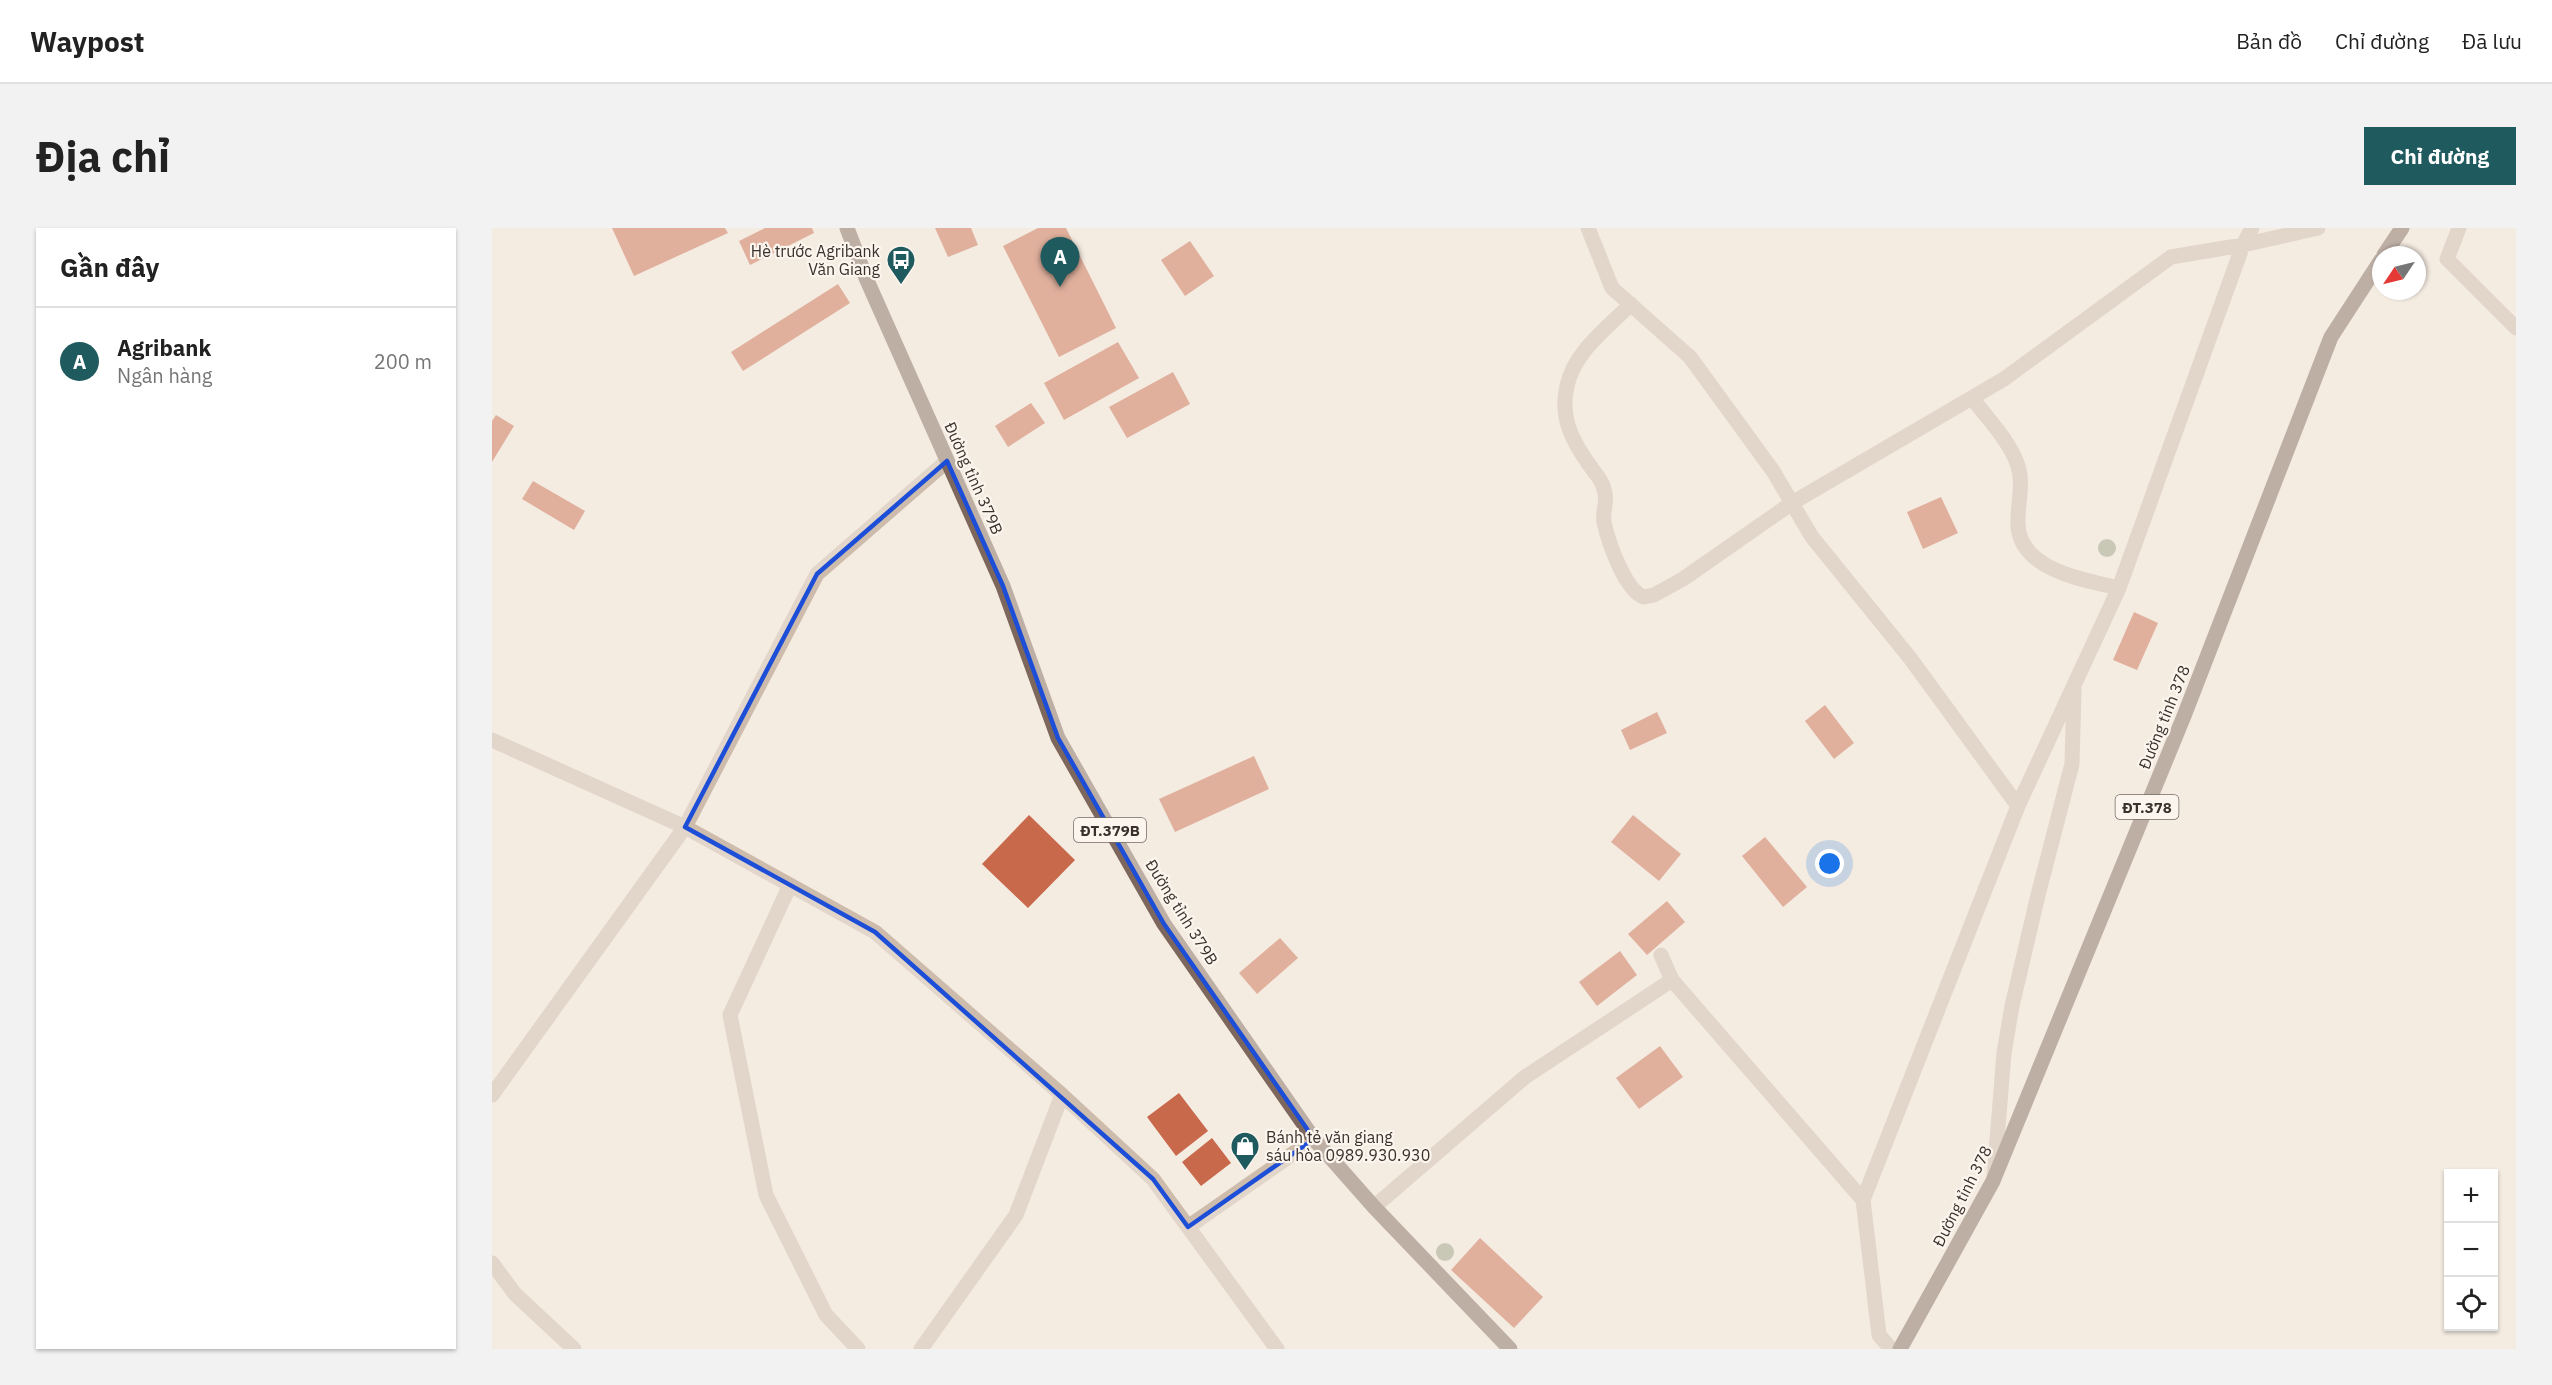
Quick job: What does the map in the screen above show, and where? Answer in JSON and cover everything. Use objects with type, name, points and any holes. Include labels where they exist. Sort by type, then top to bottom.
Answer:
[{"type":"main road","name":"Đường tỉnh 379B","points":[[847,228],[871,288],[1003,586],[1058,738],[1164,924],[1314,1139],[1374,1207],[1510,1349]]},
{"type":"main road","points":[[2390,246],[2402,228]]},
{"type":"main road","name":"Đường tỉnh 378","points":[[1900,1349],[1993,1181],[2184,716],[2331,337],[2372,274]]},
{"type":"street","points":[[1588,228],[1612,288],[1690,357],[1773,471],[1812,537],[1910,658],[2018,806]]},
{"type":"street","points":[[1891,1349],[1879,1335],[1863,1200],[2018,806],[2119,588],[2243,245],[2252,228]]},
{"type":"street","points":[[1631,304],[1578,357],[1567,384],[1564,401],[1567,424],[1575,445],[1602,483],[1607,502],[1605,524],[1622,572],[1631,589],[1644,597],[1654,595],[1683,579],[1792,503],[2004,379],[2171,257],[2243,245],[2318,228]]},
{"type":"street","points":[[2459,228],[2448,259],[2516,328]]},
{"type":"street","points":[[1972,398],[1996,430],[2019,468],[2018,523],[2019,538],[2024,549],[2042,562],[2070,576],[2119,588]]},
{"type":"street","points":[[492,1095],[685,828],[817,574],[947,461]]},
{"type":"street","points":[[1993,1181],[2000,1086],[2012,1006],[2072,764],[2074,684]]},
{"type":"street","points":[[492,740],[685,828],[874,932],[1062,1095],[1153,1179],[1277,1349]]},
{"type":"street","points":[[790,885],[729,1015],[766,1195],[826,1316],[858,1349]]},
{"type":"street","points":[[1661,955],[1672,980],[1863,1200]]},
{"type":"street","points":[[1374,1207],[1525,1077],[1672,980]]},
{"type":"street","points":[[921,1349],[1016,1215],[1062,1095]]},
{"type":"street","points":[[1188,1227],[1314,1139]]},
{"type":"street","points":[[492,1263],[515,1294],[574,1349]]},
{"type":"highlighted area","points":[[947,461],[1003,586],[1058,738],[1164,924],[1314,1139],[1188,1227],[1153,1179],[875,932],[685,827],[817,574]]},
{"type":"building","points":[[612,228],[725,228],[728,233],[634,276]]},
{"type":"building","points":[[765,228],[812,228],[814,233],[750,265],[739,241]]},
{"type":"building","points":[[935,228],[971,228],[978,245],[948,257]]},
{"type":"building","points":[[1038,228],[1066,228],[1116,328],[1059,357],[1003,246]]},
{"type":"building","points":[[1190,241],[1214,276],[1185,296],[1161,260]]},
{"type":"building","points":[[838,284],[850,303],[743,371],[731,352]]},
{"type":"building","points":[[1118,342],[1139,378],[1064,420],[1044,383]]},
{"type":"building","points":[[1173,372],[1190,404],[1127,438],[1109,407]]},
{"type":"building","points":[[1031,403],[1045,423],[1008,447],[995,426]]},
{"type":"building","points":[[496,415],[514,426],[492,462],[492,421]]},
{"type":"building","points":[[533,481],[585,511],[574,530],[522,499]]},
{"type":"building","points":[[1941,497],[1958,533],[1923,549],[1907,512]]},
{"type":"building","points":[[2134,612],[2158,623],[2137,670],[2113,660]]},
{"type":"building","points":[[1825,705],[1854,743],[1834,759],[1805,721]]},
{"type":"building","points":[[1657,712],[1667,733],[1630,750],[1621,730]]},
{"type":"building","points":[[1254,756],[1269,789],[1175,832],[1159,799]]},
{"type":"building","points":[[1029,815],[1075,860],[1028,908],[982,864]]},
{"type":"building","points":[[1633,815],[1681,854],[1659,881],[1611,842]]},
{"type":"building","points":[[1765,837],[1807,887],[1783,907],[1742,856]]},
{"type":"building","points":[[1667,901],[1685,922],[1647,955],[1628,934]]},
{"type":"building","points":[[1280,938],[1298,958],[1257,994],[1239,973]]},
{"type":"building","points":[[1620,951],[1637,975],[1597,1006],[1579,982]]},
{"type":"building","points":[[1660,1046],[1683,1077],[1639,1109],[1616,1078]]},
{"type":"building","points":[[1179,1093],[1208,1131],[1176,1156],[1147,1117]]},
{"type":"building","points":[[1212,1138],[1231,1163],[1201,1186],[1182,1162]]},
{"type":"building","points":[[1480,1238],[1543,1297],[1514,1328],[1451,1270]]},
{"type":"place","name":"Hè trước Agribank Văn Giang","points":[[901,286]]},
{"type":"place","name":"Agribank","points":[[1060,287]]},
{"type":"place","name":"Bánh tẻ văn giang sáu hòa 0989.930.930","points":[[1245,1172]]}]
